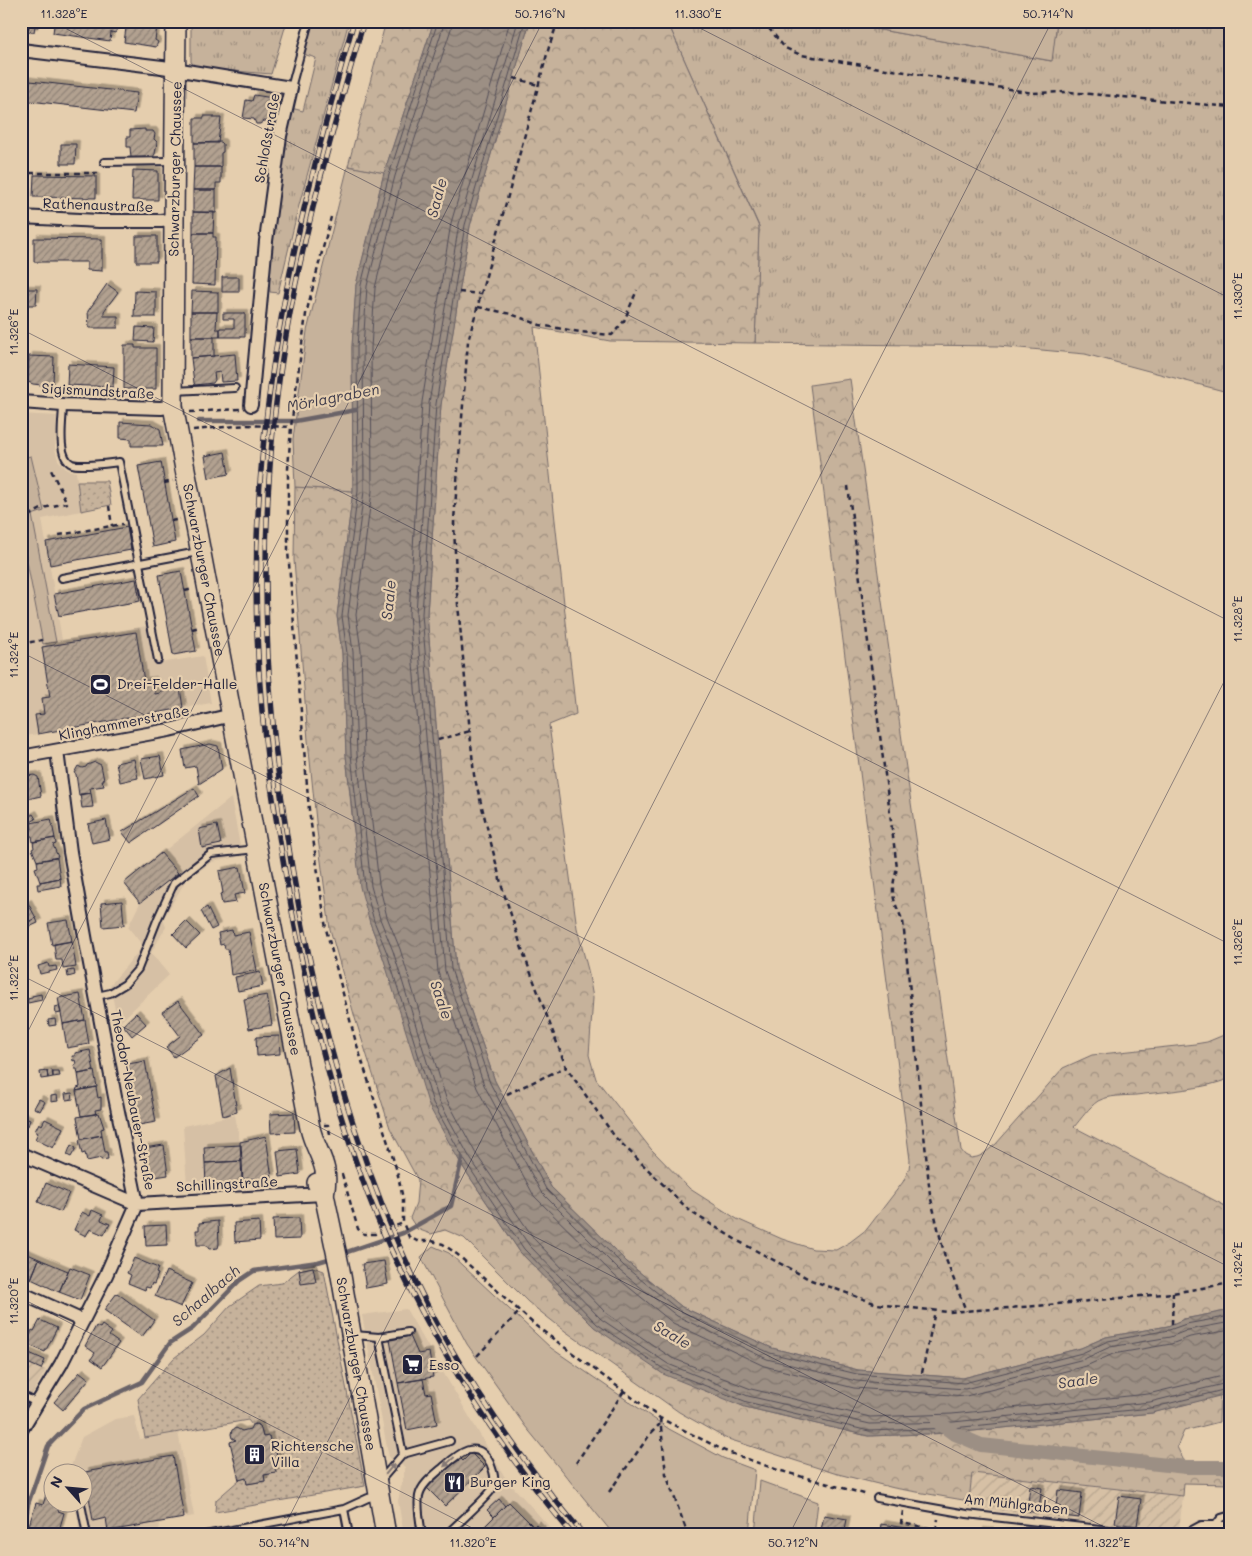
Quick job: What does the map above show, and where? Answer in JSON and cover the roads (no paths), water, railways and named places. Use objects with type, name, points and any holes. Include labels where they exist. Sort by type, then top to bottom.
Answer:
[{"type":"main road","name":"Schwarzburger Chaussee","points":[[176,21],[174,220],[179,403],[201,552],[312,1135],[311,1157],[315,1178],[324,1194],[340,1270],[386,1535]]},
{"type":"street","name":"Schloßstraße","points":[[21,50],[176,70],[291,88],[280,136],[266,241],[251,405]]},
{"type":"street","name":"Rathenaustraße","points":[[21,217],[174,220]]},
{"type":"street","name":"Sigismundstraße","points":[[21,402],[160,408],[179,403]]},
{"type":"street","name":"Klinghammerstraße","points":[[21,758],[169,730],[232,715]]},
{"type":"street","name":"Theodor-Neubauer-Straße","points":[[21,1430],[61,1364],[138,1204],[115,1097],[70,852],[57,751]]},
{"type":"street","name":"Schillingstraße","points":[[21,1154],[138,1204],[324,1194]]},
{"type":"street","points":[[21,1294],[83,1321]]},
{"type":"street","points":[[1189,1535],[1202,1528],[1231,1528]]},
{"type":"lane","points":[[291,88],[309,21]]},
{"type":"lane","points":[[104,162],[174,161]]},
{"type":"lane","points":[[179,403],[235,388]]},
{"type":"lane","points":[[63,405],[62,452],[66,460],[74,465],[120,462],[158,660]]},
{"type":"lane","points":[[62,578],[201,552]]},
{"type":"lane","points":[[97,996],[110,993],[125,984],[138,969],[174,884],[211,854],[258,849]]},
{"type":"lane","points":[[352,1335],[379,1337],[408,1332]]},
{"type":"lane","points":[[379,1337],[403,1454]]},
{"type":"lane","points":[[21,1395],[38,1403]]},
{"type":"lane","points":[[205,1535],[344,1509],[368,1498],[378,1490],[403,1454],[450,1441]]},
{"type":"lane","points":[[421,1535],[419,1494],[429,1481],[462,1452],[474,1450],[481,1452],[487,1458],[495,1475],[492,1491],[446,1535]]},
{"type":"lane","name":"Am Mühlgraben","points":[[877,1498],[967,1514],[1153,1535]]},
{"type":"lane","points":[[344,1509],[349,1535]]},
{"type":"lane","points":[[83,1514],[86,1535]]},
{"type":"lane","points":[[1214,1527],[1221,1518],[1231,1515]]},
{"type":"water","name":"Saale","points":[[434,21],[530,21],[470,226],[441,405],[427,614],[456,968],[495,1081],[551,1187],[627,1262],[682,1307],[772,1348],[858,1370],[963,1378],[1081,1348],[1106,1337],[1168,1326],[1184,1319],[1231,1310],[1231,1393],[1152,1413],[953,1433],[868,1436],[745,1407],[663,1374],[594,1327],[520,1252],[461,1164],[429,1106],[360,887],[346,755],[342,653],[337,616],[353,491],[352,347],[356,285],[384,173]]},
{"type":"water","points":[[1190,1463],[1231,1463],[1231,1473],[1189,1471],[1186,1467]]},
{"type":"waterway","name":"Mörlagraben","points":[[199,421],[295,421],[356,410]]},
{"type":"waterway","name":"Schaalbach","points":[[341,1254],[403,1233],[451,1206],[462,1158]]},
{"type":"waterway","name":"Schaalbach","points":[[24,1535],[28,1504],[48,1446],[84,1409],[142,1382],[170,1343],[193,1328],[239,1281],[254,1271],[318,1262],[332,1258]]},
{"type":"waterway","points":[[938,1422],[953,1433],[981,1445],[1186,1467],[1231,1467]]},
{"type":"railway","points":[[354,21],[315,163],[293,259],[275,355],[263,448],[257,536],[257,624],[262,712],[273,798],[294,922],[322,1048],[346,1131],[375,1212],[392,1252],[417,1302],[458,1376],[512,1458],[573,1535]]},
{"type":"railway","points":[[364,21],[311,215],[300,264],[282,362],[269,475],[266,538],[268,661],[273,722],[288,845],[323,1019],[338,1074],[373,1182],[395,1235],[418,1287],[476,1390],[528,1464],[584,1535]]},
{"type":"place","name":"Drei-Felder-Halle","points":[[101,684]]},
{"type":"place","name":"Esso","points":[[413,1365]]},
{"type":"place","name":"Richtersche Villa","points":[[255,1454]]},
{"type":"place","name":"Burger King","points":[[454,1482]]}]
